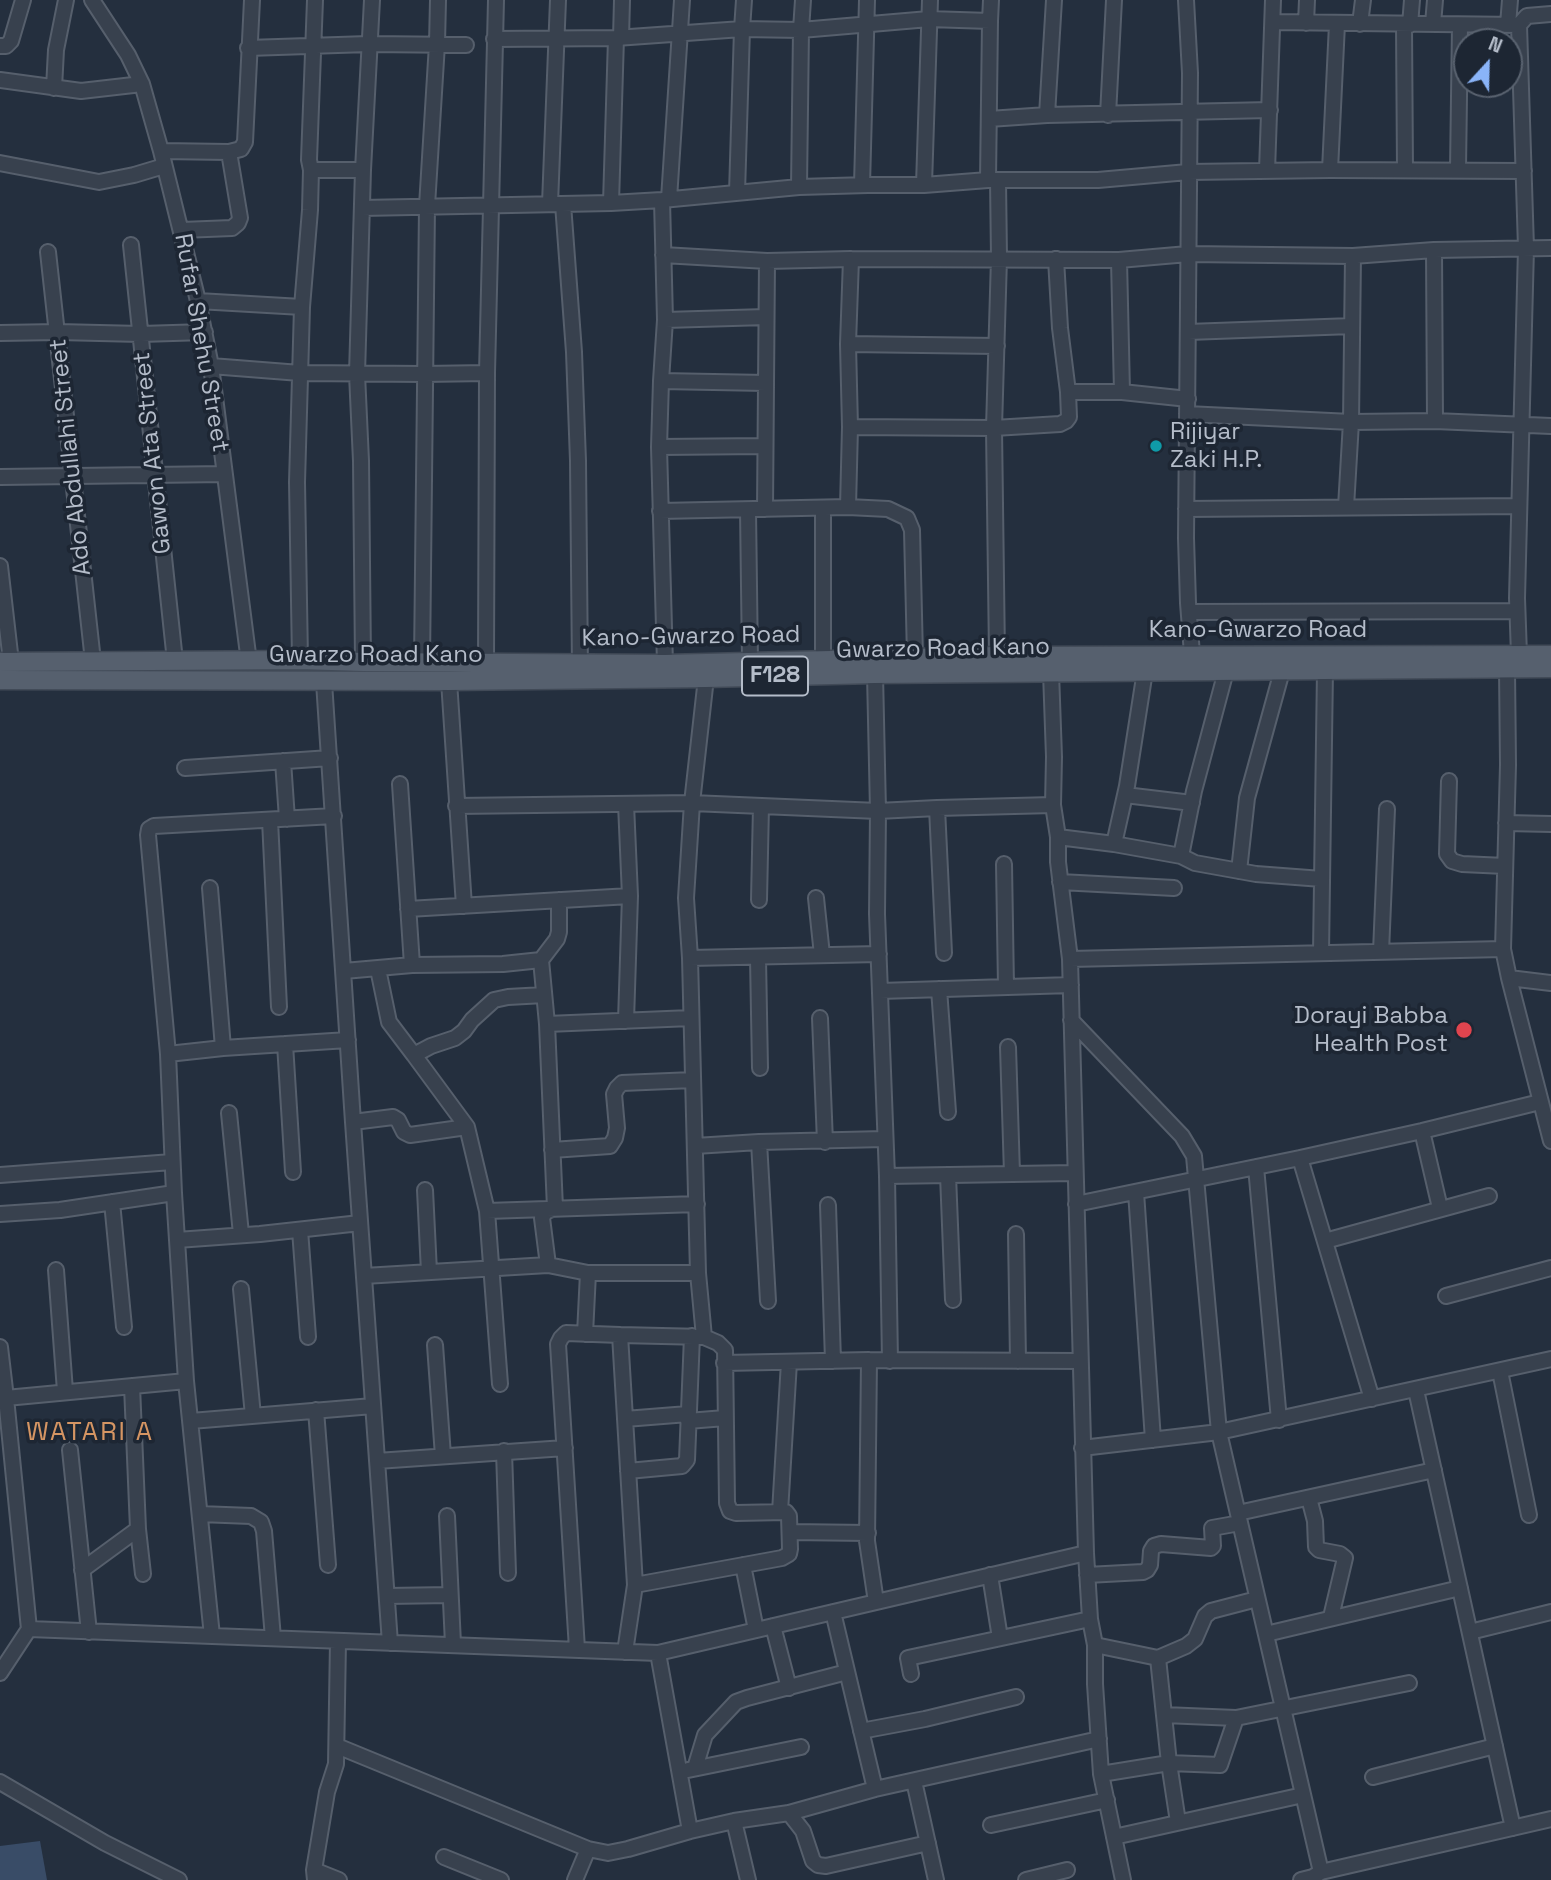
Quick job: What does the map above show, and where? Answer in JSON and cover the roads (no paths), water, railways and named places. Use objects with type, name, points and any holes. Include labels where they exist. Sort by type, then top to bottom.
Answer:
[{"type":"main road","name":"Kano-Gwarzo Road","points":[[5,662],[300,660],[486,663],[580,671],[665,664],[915,657],[1192,654],[1422,662],[1551,654]]},
{"type":"main road","name":"Gwarzo Road Kano","points":[[0,680],[449,681],[580,671],[706,678],[1282,671],[1422,662],[1507,669],[1551,668]]},
{"type":"street","points":[[0,47],[11,41],[23,0]]},
{"type":"street","points":[[54,88],[56,50],[66,0]]},
{"type":"street","name":"Rufar Shehu Street","points":[[92,0],[128,55],[142,84],[182,230],[211,366],[249,662]]},
{"type":"street","points":[[161,151],[229,152],[241,149],[245,142],[252,0]]},
{"type":"street","points":[[300,660],[297,482],[302,307],[312,170],[309,160],[315,0]]},
{"type":"street","points":[[363,662],[361,461],[357,373],[368,44],[372,0]]},
{"type":"street","points":[[422,663],[427,206],[438,0]]},
{"type":"street","points":[[486,663],[487,373],[496,0]]},
{"type":"street","points":[[558,0],[556,204],[574,352],[580,671]]},
{"type":"street","points":[[611,203],[622,0]]},
{"type":"street","points":[[665,664],[659,447],[665,320],[663,256],[682,0]]},
{"type":"street","points":[[737,193],[744,0]]},
{"type":"street","points":[[799,187],[803,0]]},
{"type":"street","points":[[862,185],[867,0]]},
{"type":"street","points":[[924,185],[930,0]]},
{"type":"street","points":[[991,0],[989,119],[999,258],[994,428],[997,656]]},
{"type":"street","points":[[1047,115],[1054,0]]},
{"type":"street","points":[[1108,114],[1114,0]]},
{"type":"street","points":[[1186,0],[1190,73],[1186,509],[1192,654]]},
{"type":"street","points":[[1267,171],[1273,0]]},
{"type":"street","points":[[1306,23],[1307,0]]},
{"type":"street","points":[[1360,24],[1363,0]]},
{"type":"street","points":[[1405,170],[1407,25],[1412,0]]},
{"type":"street","points":[[1433,24],[1435,0]]},
{"type":"street","points":[[1510,0],[1524,170],[1526,248],[1517,611],[1519,655]]},
{"type":"street","points":[[1274,22],[1514,25],[1527,16],[1551,14]]},
{"type":"street","points":[[494,39],[618,38],[741,29],[801,30],[929,19],[990,21]]},
{"type":"street","points":[[1330,170],[1337,23]]},
{"type":"street","points":[[1458,170],[1460,24]]},
{"type":"street","points":[[248,48],[368,44],[466,45]]},
{"type":"street","points":[[0,80],[81,91],[142,84]]},
{"type":"street","points":[[989,119],[1047,115],[1270,110]]},
{"type":"street","points":[[182,230],[232,228],[238,223],[240,218],[229,152]]},
{"type":"street","points":[[0,163],[99,182],[164,166]]},
{"type":"street","points":[[312,170],[363,170]]},
{"type":"street","points":[[362,208],[611,203],[799,187],[924,185],[993,180],[1098,180],[1188,172],[1524,170]]},
{"type":"street","name":"Gawon Ata Street","points":[[131,245],[175,661]]},
{"type":"street","points":[[663,256],[767,261],[999,258],[1119,260],[1188,254],[1353,256],[1434,250],[1551,248]]},
{"type":"street","points":[[1434,250],[1435,421]]},
{"type":"street","name":"Ado Abdullahi Street","points":[[48,252],[93,661]]},
{"type":"street","points":[[1346,508],[1351,422],[1353,256]]},
{"type":"street","points":[[849,507],[848,344],[851,259]]},
{"type":"street","points":[[849,426],[994,428],[1060,424],[1066,421],[1069,417],[1068,392],[1060,328],[1056,259]]},
{"type":"street","points":[[1119,260],[1122,392]]},
{"type":"street","points":[[765,509],[767,261]]},
{"type":"street","points":[[198,301],[302,307]]},
{"type":"street","points":[[665,320],[766,317]]},
{"type":"street","points":[[1188,332],[1352,326]]},
{"type":"street","points":[[0,333],[205,332]]},
{"type":"street","points":[[848,344],[997,346]]},
{"type":"street","points":[[211,366],[300,373],[487,373]]},
{"type":"street","points":[[661,382],[766,383]]},
{"type":"street","points":[[1068,392],[1122,392],[1188,407],[1351,422],[1435,421],[1551,426]]},
{"type":"street","points":[[659,447],[765,446]]},
{"type":"street","points":[[0,477],[225,474]]},
{"type":"street","points":[[1186,509],[1519,506]]},
{"type":"street","points":[[660,511],[849,507],[888,509],[907,518],[912,530],[915,657]]},
{"type":"street","points":[[823,508],[823,660]]},
{"type":"street","points":[[748,510],[750,662]]},
{"type":"street","points":[[0,566],[5,662]]},
{"type":"street","points":[[1189,612],[1517,611]]},
{"type":"street","points":[[1507,669],[1508,765],[1503,949],[1551,1141]]},
{"type":"street","points":[[1321,953],[1325,670]]},
{"type":"street","points":[[1114,844],[1125,795],[1144,671]]},
{"type":"street","points":[[1181,856],[1226,671]]},
{"type":"street","points":[[1238,871],[1247,798],[1282,671]]},
{"type":"street","points":[[1051,672],[1055,757],[1053,806],[1070,959],[1087,1575],[1095,1645],[1101,1774],[1123,1880]]},
{"type":"street","points":[[875,674],[877,914],[887,1175],[890,1360]]},
{"type":"street","points":[[628,1471],[682,1466],[687,1460],[688,1417],[698,1336],[698,1273],[686,898],[692,803],[706,678]]},
{"type":"street","points":[[449,681],[464,906]]},
{"type":"street","points":[[324,682],[352,1122],[390,1643]]},
{"type":"street","points":[[185,768],[330,758]]},
{"type":"street","points":[[283,761],[287,819]]},
{"type":"street","points":[[1449,781],[1447,854],[1452,861],[1462,864],[1505,866]]},
{"type":"street","points":[[400,784],[412,965]]},
{"type":"street","points":[[1125,795],[1192,803]]},
{"type":"street","points":[[456,806],[692,803],[878,811],[1053,806]]},
{"type":"street","points":[[626,804],[630,896],[626,1021]]},
{"type":"street","points":[[759,900],[761,806]]},
{"type":"street","points":[[937,808],[944,953]]},
{"type":"street","points":[[1381,952],[1387,809]]},
{"type":"street","points":[[212,1636],[186,1381],[168,1054],[148,835],[149,829],[154,827],[334,816]]},
{"type":"street","points":[[270,820],[279,1007]]},
{"type":"street","points":[[1506,823],[1551,824]]},
{"type":"street","points":[[1058,837],[1181,856],[1195,863],[1256,874],[1322,879]]},
{"type":"street","points":[[1004,864],[1006,987]]},
{"type":"street","points":[[1060,882],[1174,888]]},
{"type":"street","points":[[211,888],[223,1048]]},
{"type":"street","points":[[408,909],[630,896]]},
{"type":"street","points":[[816,898],[821,955]]},
{"type":"street","points":[[555,1208],[547,1024],[541,960],[557,939],[559,900]]},
{"type":"street","points":[[1070,959],[1503,949]]},
{"type":"street","points":[[690,958],[878,954]]},
{"type":"street","points":[[758,958],[760,1068]]},
{"type":"street","points":[[344,971],[412,965],[503,964],[541,960]]},
{"type":"street","points":[[378,969],[389,1022],[467,1127],[487,1211],[500,1384]]},
{"type":"street","points":[[1509,978],[1551,983]]},
{"type":"street","points":[[880,991],[1071,985]]},
{"type":"street","points":[[939,989],[948,1112]]},
{"type":"street","points":[[414,1055],[431,1045],[455,1038],[494,1000],[544,995]]},
{"type":"street","points":[[820,1017],[825,1142]]},
{"type":"street","points":[[547,1024],[691,1018]]},
{"type":"street","points":[[1071,1020],[1182,1136],[1195,1156],[1219,1432],[1303,1795],[1312,1877],[1551,1819]]},
{"type":"street","points":[[168,1054],[348,1040]]},
{"type":"street","points":[[285,1044],[293,1172]]},
{"type":"street","points":[[1008,1047],[1012,1174]]},
{"type":"street","points":[[552,1150],[610,1146],[617,1128],[614,1094],[622,1083],[693,1080]]},
{"type":"street","points":[[1076,1204],[1300,1158],[1540,1102]]},
{"type":"street","points":[[229,1113],[242,1234]]},
{"type":"street","points":[[352,1122],[393,1117],[398,1120],[404,1132],[410,1135],[467,1127]]},
{"type":"street","points":[[1422,1131],[1440,1208]]},
{"type":"street","points":[[695,1146],[884,1139]]},
{"type":"street","points":[[760,1142],[768,1301]]},
{"type":"street","points":[[1300,1158],[1372,1399]]},
{"type":"street","points":[[0,1175],[172,1162]]},
{"type":"street","points":[[1256,1167],[1279,1420]]},
{"type":"street","points":[[887,1175],[1075,1173]]},
{"type":"street","points":[[948,1175],[953,1300]]},
{"type":"street","points":[[425,1190],[429,1272]]},
{"type":"street","points":[[1136,1192],[1153,1440]]},
{"type":"street","points":[[0,1214],[60,1210],[174,1193]]},
{"type":"street","points":[[1325,1241],[1489,1196]]},
{"type":"street","points":[[112,1202],[124,1327]]},
{"type":"street","points":[[487,1211],[697,1204]]},
{"type":"street","points":[[828,1205],[833,1361]]},
{"type":"street","points":[[548,1265],[543,1215],[555,1208]]},
{"type":"street","points":[[177,1240],[360,1223]]},
{"type":"street","points":[[300,1230],[308,1337]]},
{"type":"street","points":[[1016,1234],[1018,1361]]},
{"type":"street","points":[[364,1276],[548,1265],[588,1273],[698,1273]]},
{"type":"street","points":[[1446,1296],[1551,1268]]},
{"type":"street","points":[[56,1270],[65,1391]]},
{"type":"street","points":[[585,1334],[588,1273]]},
{"type":"street","points":[[241,1289],[253,1416]]},
{"type":"street","points":[[577,1649],[558,1344],[566,1333],[698,1336],[718,1343],[725,1350],[727,1503],[730,1511],[786,1512],[789,1516],[789,1554],[782,1558],[635,1585]]},
{"type":"street","points":[[620,1335],[635,1585],[625,1651]]},
{"type":"street","points":[[435,1345],[443,1456]]},
{"type":"street","points":[[0,1347],[6,1398],[4,1419],[29,1629],[0,1673]]},
{"type":"street","points":[[1082,1448],[1219,1432],[1551,1359]]},
{"type":"street","points":[[724,1363],[870,1360],[1080,1361]]},
{"type":"street","points":[[870,1360],[867,1533],[876,1602]]},
{"type":"street","points":[[780,1512],[789,1362]]},
{"type":"street","points":[[1500,1371],[1529,1515]]},
{"type":"street","points":[[6,1398],[186,1381]]},
{"type":"street","points":[[132,1386],[138,1529],[143,1574]]},
{"type":"street","points":[[1416,1390],[1513,1828]]},
{"type":"street","points":[[191,1421],[373,1406]]},
{"type":"street","points":[[316,1410],[328,1565]]},
{"type":"street","points":[[625,1419],[725,1418]]},
{"type":"street","points":[[377,1461],[565,1448]]},
{"type":"street","points":[[69,1450],[89,1632]]},
{"type":"street","points":[[504,1451],[508,1573]]},
{"type":"street","points":[[1087,1575],[1143,1572],[1150,1565],[1154,1546],[1161,1544],[1211,1548],[1212,1528],[1239,1518],[1309,1498],[1434,1470]]},
{"type":"street","points":[[1309,1498],[1315,1521],[1316,1547],[1345,1558],[1331,1618]]},
{"type":"street","points":[[200,1514],[251,1516],[261,1522],[273,1638]]},
{"type":"street","points":[[447,1516],[453,1644]]},
{"type":"street","points":[[82,1570],[138,1529]]},
{"type":"street","points":[[790,1532],[867,1533]]},
{"type":"street","points":[[29,1629],[658,1653],[1086,1553]]},
{"type":"street","points":[[743,1565],[756,1630]]},
{"type":"street","points":[[990,1576],[1000,1638]]},
{"type":"street","points":[[1266,1634],[1460,1588]]},
{"type":"street","points":[[387,1596],[450,1595]]},
{"type":"street","points":[[1095,1645],[1158,1658],[1186,1646],[1195,1639],[1205,1616],[1211,1611],[1257,1599]]},
{"type":"street","points":[[833,1612],[875,1789]]},
{"type":"street","points":[[1469,1632],[1551,1612]]},
{"type":"street","points":[[911,1674],[908,1658],[1090,1619]]},
{"type":"street","points":[[773,1626],[789,1688]]},
{"type":"street","points":[[338,1641],[336,1764],[327,1792],[315,1875],[339,1880]]},
{"type":"street","points":[[658,1653],[690,1831]]},
{"type":"street","points":[[1158,1658],[1178,1822]]},
{"type":"street","points":[[695,1768],[705,1735],[736,1702],[847,1672]]},
{"type":"street","points":[[1164,1715],[1236,1718],[1409,1683]]},
{"type":"street","points":[[862,1731],[1016,1697]]},
{"type":"street","points":[[1101,1774],[1169,1763],[1220,1765],[1236,1718]]},
{"type":"street","points":[[337,1746],[588,1849],[608,1853],[690,1831],[789,1812],[875,1789],[1099,1739]]},
{"type":"street","points":[[1373,1777],[1495,1746]]},
{"type":"street","points":[[680,1773],[801,1748]]},
{"type":"street","points":[[914,1781],[936,1880]]},
{"type":"street","points":[[0,1782],[105,1843],[179,1880]]},
{"type":"street","points":[[1114,1837],[1303,1795]]},
{"type":"street","points":[[991,1825],[1107,1800]]},
{"type":"street","points":[[789,1812],[803,1831],[813,1861],[818,1865],[826,1866],[928,1843]]},
{"type":"street","points":[[734,1821],[748,1880]]},
{"type":"street","points":[[575,1880],[588,1849]]},
{"type":"street","points":[[444,1857],[501,1880]]},
{"type":"street","points":[[1026,1880],[1067,1870]]},
{"type":"water","points":[[40,1841],[47,1880],[0,1880],[0,1846]]},
{"type":"place","name":"Rijiyar Zaki H.P.","points":[[1156,446]]},
{"type":"place","name":"Dorayi Babba Health Post","points":[[1464,1030]]},
{"type":"district","name":"WATARI A","points":[[90,1433]]}]
